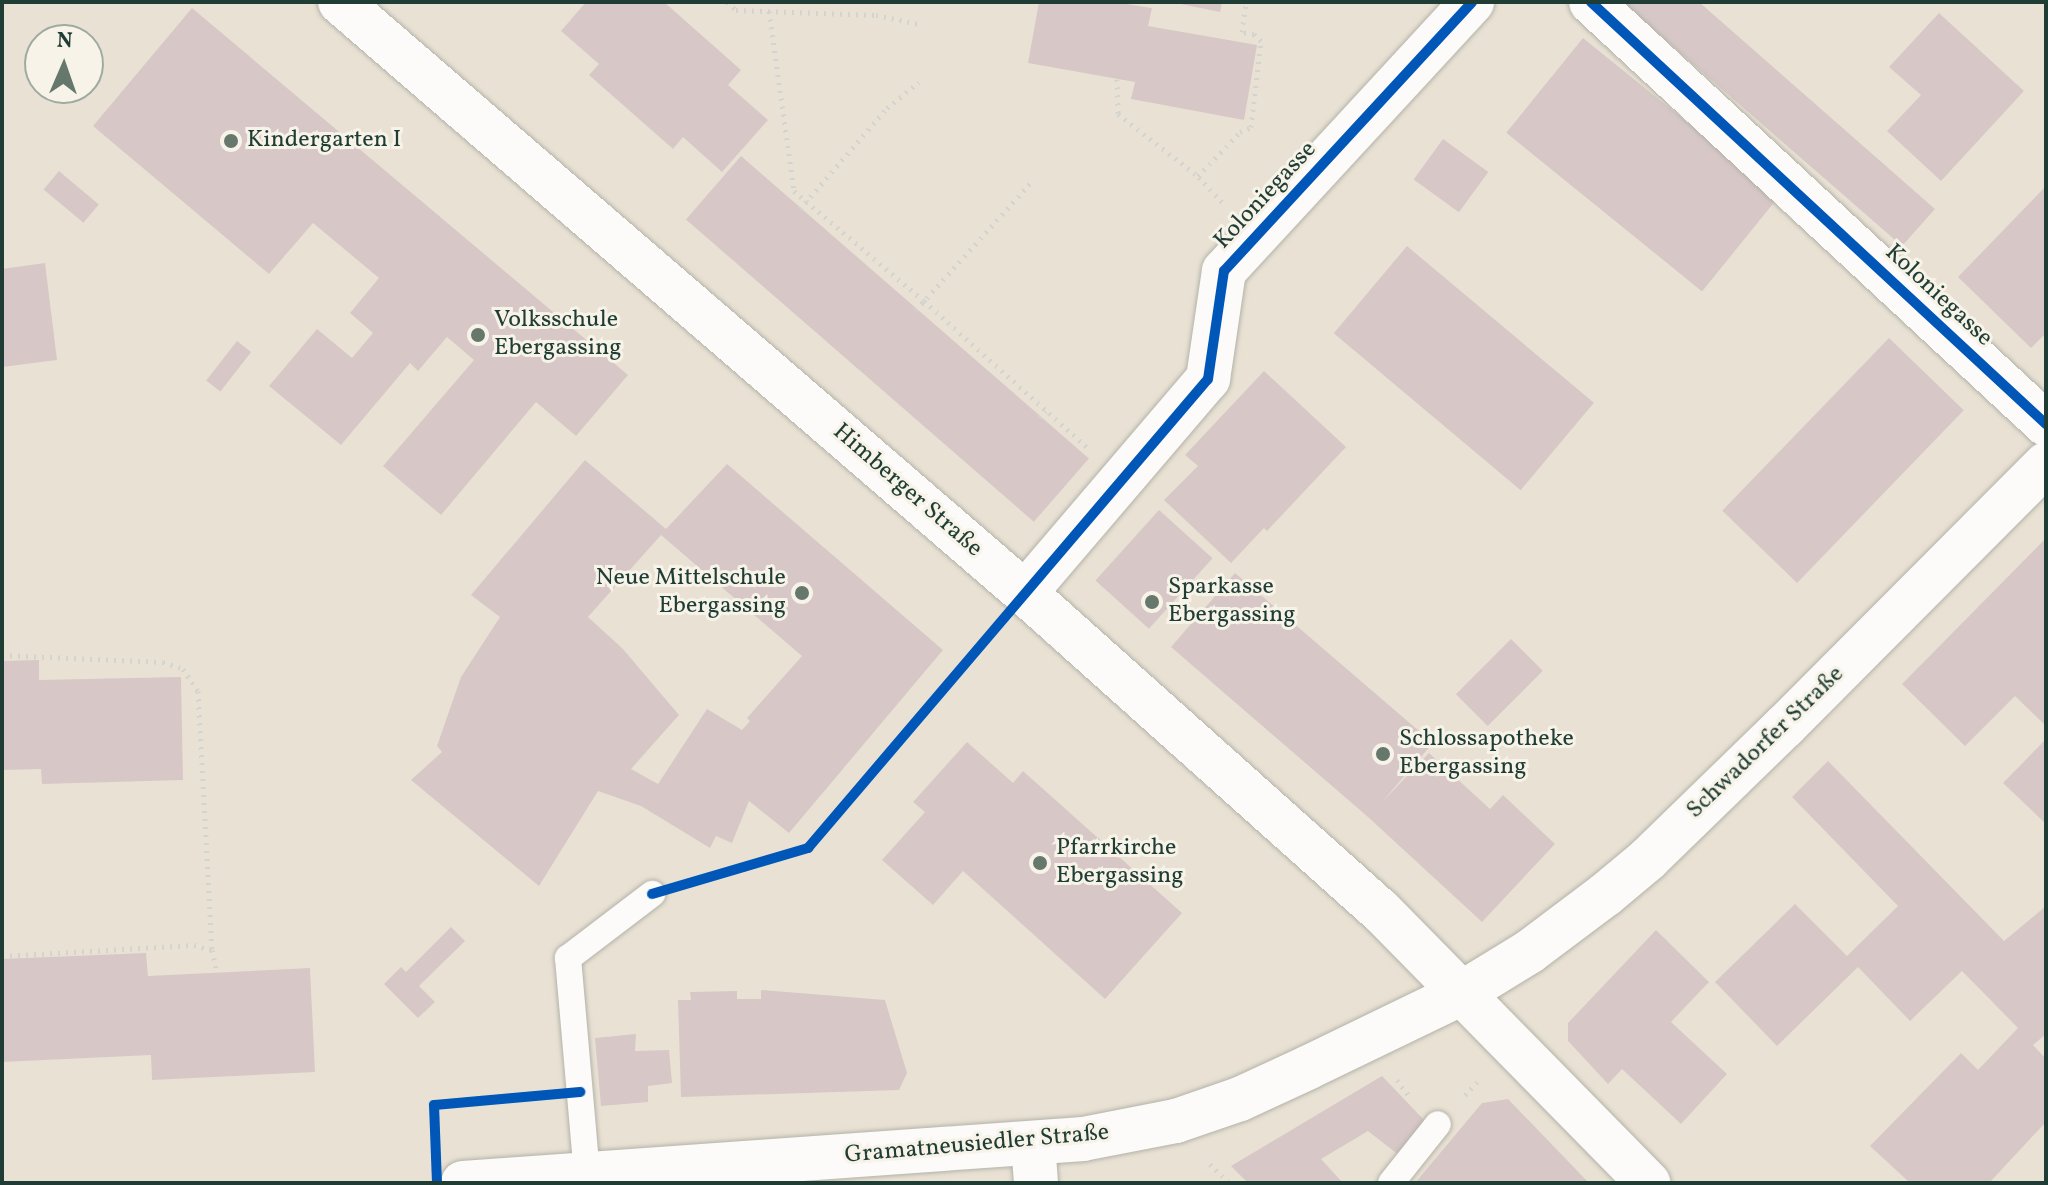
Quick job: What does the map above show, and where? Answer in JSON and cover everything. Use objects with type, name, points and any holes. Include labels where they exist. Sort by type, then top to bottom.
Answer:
[{"type":"main road","name":"Himberger Straße","points":[[340,2],[1025,593],[1380,910],[1648,1183]]},
{"type":"main road","name":"Koloniegasse","points":[[1025,593],[1208,379],[1224,271],[1472,2]]},
{"type":"main road","name":"Koloniegasse","points":[[1591,2],[2046,424]]},
{"type":"main road","name":"Schwadorfer Straße","points":[[1462,993],[1529,952],[1648,859],[2046,464]]},
{"type":"main road","name":"Gramatneusiedler Straße","points":[[463,1183],[587,1175],[1034,1163],[1117,1134],[1207,1111],[1307,1068],[1462,993]]},
{"type":"lane","points":[[587,1175],[568,958],[652,894]]},
{"type":"lane","points":[[1391,1183],[1438,1124]]},
{"type":"path","points":[[727,2],[736,10],[876,15],[919,24]]},
{"type":"path","points":[[1198,176],[1240,132],[1251,127],[1261,41],[1254,34],[1242,32],[1246,2]]},
{"type":"path","points":[[769,11],[794,191],[924,301],[1123,478]]},
{"type":"path","points":[[1117,79],[1118,114],[1198,176],[1256,237]]},
{"type":"path","points":[[800,209],[887,108],[919,82]]},
{"type":"path","points":[[916,310],[1032,181]]},
{"type":"path","points":[[1039,417],[1046,411]]},
{"type":"path","points":[[2,655],[163,662],[183,669],[198,691],[212,950],[217,973]]},
{"type":"path","points":[[2,956],[194,945],[212,950]]},
{"type":"path","points":[[1210,1164],[1229,1183]]},
{"type":"building","points":[[586,2],[664,2],[741,70],[728,85],[768,120],[722,172],[683,137],[673,149],[589,75],[599,64],[561,31]]},
{"type":"building","points":[[1039,2],[1114,2],[1152,8],[1148,26],[1257,45],[1244,120],[1131,99],[1135,82],[1028,63]]},
{"type":"building","points":[[1171,2],[1222,2],[1220,12]]},
{"type":"building","points":[[1622,2],[1699,2],[1935,209],[1902,246]]},
{"type":"building","points":[[192,8],[628,375],[576,436],[536,402],[441,515],[383,466],[474,360],[447,337],[418,371],[410,363],[341,445],[269,386],[317,329],[352,358],[373,333],[350,313],[379,278],[313,223],[269,274],[93,126]]},
{"type":"building","points":[[1939,13],[2024,91],[1941,181],[1887,131],[1921,95],[1889,67]]},
{"type":"building","points":[[1583,38],[1779,197],[1702,291],[1506,133]]},
{"type":"building","points":[[1443,139],[1488,172],[1459,212],[1414,179]]},
{"type":"building","points":[[741,156],[1089,458],[1034,522],[686,219]]},
{"type":"building","points":[[59,171],[99,204],[83,223],[44,189]]},
{"type":"building","points":[[2046,186],[2046,333],[2031,348],[1958,277]]},
{"type":"building","points":[[1407,246],[1594,403],[1521,490],[1334,333]]},
{"type":"building","points":[[45,263],[57,360],[2,367],[2,269]]},
{"type":"building","points":[[1889,338],[1964,410],[1797,583],[1722,511]]},
{"type":"building","points":[[237,341],[251,352],[220,391],[206,380]]},
{"type":"building","points":[[1264,371],[1346,447],[1267,531],[1264,528],[1231,563],[1164,500],[1198,466],[1185,455]]},
{"type":"building","points":[[585,460],[666,529],[727,464],[943,650],[789,833],[749,801],[732,843],[716,836],[710,848],[641,806],[598,791],[539,886],[411,780],[442,752],[437,746],[461,677],[500,617],[471,595]],"holes":[[[661,535],[802,656],[747,718],[750,721],[742,730],[707,709],[658,784],[631,769],[679,715],[623,649],[588,617]]]},
{"type":"building","points":[[1159,510],[1213,558],[1149,629],[1095,581]]},
{"type":"building","points":[[2046,538],[2046,726],[2015,696],[1965,746],[1902,684]]},
{"type":"building","points":[[1235,573],[1433,743],[1382,802],[1429,753],[1490,809],[1503,795],[1555,844],[1482,922],[1368,817],[1171,647]]},
{"type":"building","points":[[1511,639],[1543,671],[1488,726],[1456,694]]},
{"type":"building","points":[[39,660],[39,680],[181,677],[183,780],[42,784],[41,769],[2,770],[2,661]]},
{"type":"building","points":[[2046,739],[2046,824],[2003,783]]},
{"type":"building","name":"Pfarrkirche Ebergassing","points":[[967,742],[1013,783],[1023,771],[1182,913],[1105,999],[963,871],[933,905],[882,860],[925,812],[913,802]]},
{"type":"building","points":[[1828,761],[2004,941],[2046,906],[2046,1034],[2033,1045],[2046,1059],[2046,1122],[1991,1181],[1994,1183],[1910,1183],[1870,1146],[1961,1053],[1978,1070],[2018,1028],[1962,971],[1910,1021],[1858,967],[1777,1046],[1715,982],[1795,904],[1847,956],[1898,906],[1792,797]]},
{"type":"building","points":[[451,927],[465,941],[419,986],[435,1002],[418,1018],[384,984],[401,967],[406,972]]},
{"type":"building","points":[[1656,930],[1709,982],[1671,1022],[1727,1074],[1681,1124],[1622,1069],[1608,1084],[1568,1041],[1568,1023]]},
{"type":"building","points":[[146,953],[148,976],[310,968],[315,1072],[152,1080],[151,1055],[2,1062],[2,959]]},
{"type":"building","points":[[761,990],[885,1000],[907,1073],[899,1090],[681,1097],[678,1000],[691,1000],[690,992],[737,991],[737,999],[761,999]]},
{"type":"building","points":[[636,1034],[635,1051],[669,1050],[672,1083],[648,1086],[648,1102],[601,1106],[595,1038]]},
{"type":"building","points":[[1382,1076],[1427,1123],[1400,1156],[1368,1131],[1321,1159],[1343,1183],[1248,1183],[1231,1166]]},
{"type":"building","points":[[1508,1099],[1589,1183],[1415,1183],[1482,1103]]},
{"type":"cycle path","points":[[652,894],[808,848],[1208,379],[1224,271],[1472,2]]},
{"type":"cycle path","points":[[1591,2],[2046,424]]},
{"type":"cycle path","points":[[437,1183],[434,1105],[580,1092]]},
{"type":"place","name":"Kindergarten I","points":[[231,141]]},
{"type":"place","name":"Volksschule Ebergassing","points":[[478,335]]},
{"type":"place","name":"Neue Mittelschule Ebergassing","points":[[802,593]]},
{"type":"place","name":"Sparkasse Ebergassing","points":[[1152,602]]},
{"type":"place","name":"Schlossapotheke Ebergassing","points":[[1383,754]]},
{"type":"place","name":"Pfarrkirche Ebergassing","points":[[1040,863]]}]
